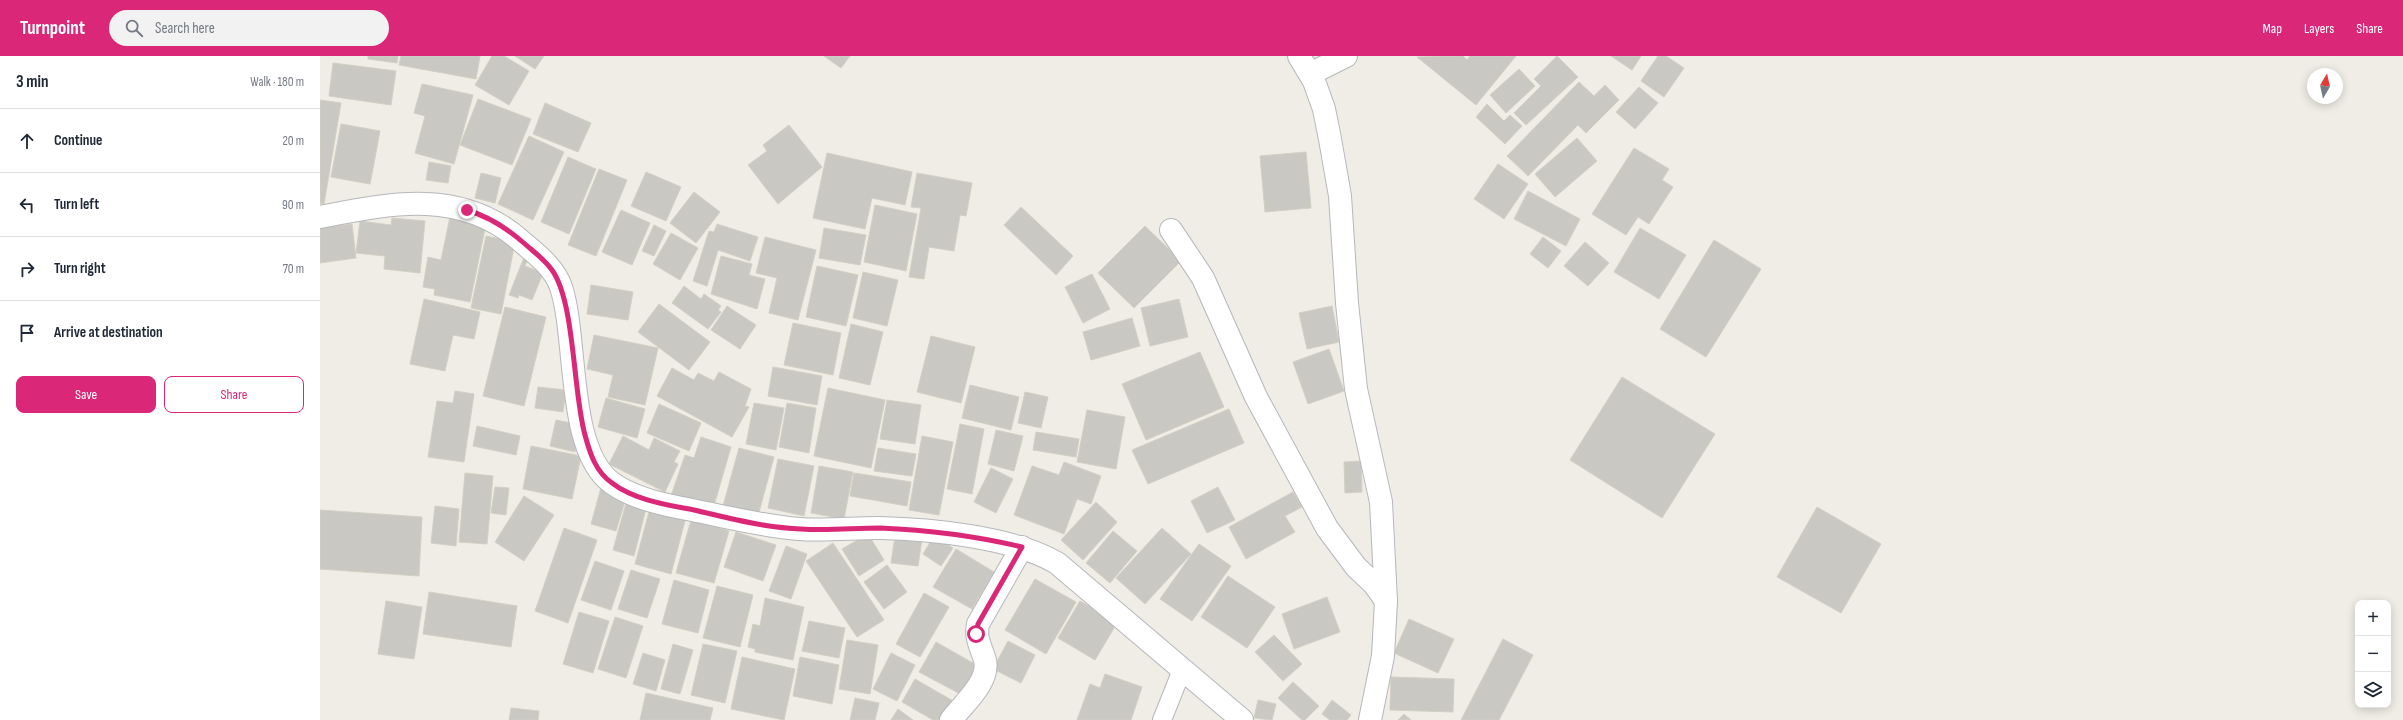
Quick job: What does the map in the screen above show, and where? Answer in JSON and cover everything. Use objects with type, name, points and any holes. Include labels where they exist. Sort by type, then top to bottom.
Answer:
[{"type":"street","points":[[1346,56],[1304,65],[1324,109],[1340,196],[1347,303],[1356,389],[1381,502],[1386,601],[1383,656],[1370,720]]},
{"type":"street","points":[[320,217],[387,205],[451,205],[481,214],[498,222],[539,256],[552,270],[560,286],[568,321],[581,423],[589,450],[599,471],[613,484],[638,496],[670,506],[765,525],[801,529],[904,529],[1000,542],[1039,552],[1057,563],[1242,720]]},
{"type":"street","points":[[1171,230],[1203,278],[1256,397],[1327,528],[1356,567],[1374,584],[1386,601]]},
{"type":"street","points":[[950,720],[983,680],[986,667],[976,634],[978,624],[1022,547]]},
{"type":"lane","points":[[1162,720],[1182,670]]},
{"type":"building","points":[[368,56],[398,56],[397,63],[368,59]]},
{"type":"building","points":[[401,56],[480,56],[476,79],[399,65]]},
{"type":"building","points":[[492,56],[504,56],[529,71],[509,105],[475,85]]},
{"type":"building","points":[[515,56],[544,56],[535,69]]},
{"type":"building","points":[[824,56],[850,56],[841,68]]},
{"type":"building","points":[[1463,56],[1467,60],[1470,56],[1516,56],[1476,105],[1417,57]]},
{"type":"building","points":[[1557,56],[1578,77],[1526,125],[1514,113],[1541,86],[1534,79]]},
{"type":"building","points":[[1611,56],[1641,56],[1632,70]]},
{"type":"building","points":[[1658,56],[1666,56],[1684,68],[1664,97],[1641,81]]},
{"type":"building","points":[[333,63],[396,71],[391,105],[329,96]]},
{"type":"building","points":[[1519,69],[1535,86],[1506,113],[1490,95]]},
{"type":"building","points":[[1579,82],[1594,96],[1605,85],[1619,100],[1586,133],[1578,125],[1528,176],[1507,156]]},
{"type":"building","points":[[422,84],[473,95],[454,164],[415,153],[425,116],[414,113]]},
{"type":"building","points":[[1639,87],[1658,103],[1635,129],[1616,112]]},
{"type":"building","points":[[478,99],[531,119],[512,165],[460,145]]},
{"type":"building","points":[[320,100],[341,103],[324,204],[320,203]]},
{"type":"building","points":[[545,103],[591,123],[578,152],[533,134]]},
{"type":"building","points":[[1487,104],[1504,121],[1510,115],[1522,126],[1505,144],[1476,117]]},
{"type":"building","points":[[341,124],[380,131],[370,184],[331,177]]},
{"type":"building","points":[[789,125],[822,167],[778,204],[748,165],[767,151],[763,145]]},
{"type":"building","points":[[529,136],[564,152],[533,220],[498,204]]},
{"type":"building","points":[[1577,138],[1597,161],[1555,197],[1535,174]]},
{"type":"building","points":[[1634,148],[1669,169],[1662,180],[1673,187],[1649,224],[1638,217],[1626,235],[1592,214]]},
{"type":"building","points":[[1306,152],[1311,208],[1265,212],[1260,156]]},
{"type":"building","points":[[827,153],[912,172],[905,205],[872,198],[865,229],[813,218]]},
{"type":"building","points":[[568,157],[596,169],[569,234],[541,222]]},
{"type":"building","points":[[429,162],[451,166],[448,183],[426,180]]},
{"type":"building","points":[[1498,164],[1528,184],[1504,219],[1474,199]]},
{"type":"building","points":[[599,169],[627,180],[596,256],[568,245]]},
{"type":"building","points":[[646,172],[681,187],[666,221],[631,206]]},
{"type":"building","points":[[481,173],[501,178],[495,203],[475,198]]},
{"type":"building","points":[[917,173],[972,183],[966,216],[960,215],[954,251],[929,247],[924,279],[909,277],[921,208],[911,207]]},
{"type":"building","points":[[1528,191],[1580,219],[1566,246],[1514,219]]},
{"type":"building","points":[[694,192],[720,212],[696,243],[670,223]]},
{"type":"building","points":[[875,205],[917,214],[906,271],[864,262]]},
{"type":"building","points":[[1021,207],[1073,256],[1056,275],[1004,225]]},
{"type":"building","points":[[621,210],[650,223],[632,265],[602,252]]},
{"type":"building","points":[[450,217],[486,224],[470,302],[434,295],[435,289],[423,287],[428,257],[441,260]]},
{"type":"building","points":[[392,218],[425,221],[420,273],[384,269],[385,256],[356,253],[360,221],[391,225]]},
{"type":"building","points":[[352,224],[356,258],[320,263],[320,228]]},
{"type":"building","points":[[717,224],[758,237],[750,261],[718,250],[707,286],[693,281],[709,231],[714,232]]},
{"type":"building","points":[[654,225],[666,231],[654,256],[642,251]]},
{"type":"building","points":[[1145,226],[1181,261],[1134,308],[1098,273]]},
{"type":"building","points":[[824,228],[866,235],[860,265],[819,258]]},
{"type":"building","points":[[1640,228],[1686,255],[1659,299],[1614,272]]},
{"type":"building","points":[[671,233],[698,248],[680,280],[653,264]]},
{"type":"building","points":[[486,236],[515,242],[501,314],[471,308]]},
{"type":"building","points":[[765,237],[816,250],[798,320],[769,313],[777,278],[756,273]]},
{"type":"building","points":[[1543,237],[1561,251],[1548,268],[1530,254]]},
{"type":"building","points":[[1714,240],[1761,269],[1706,357],[1660,329]]},
{"type":"building","points":[[1585,242],[1609,263],[1588,286],[1564,266]]},
{"type":"building","points":[[525,255],[529,256],[525,266],[543,273],[532,300],[519,295],[518,298],[509,295]]},
{"type":"building","points":[[721,256],[752,264],[749,275],[765,279],[757,309],[711,294]]},
{"type":"building","points":[[817,266],[858,275],[846,326],[806,317]]},
{"type":"building","points":[[863,272],[898,280],[887,326],[853,318]]},
{"type":"building","points":[[1092,274],[1110,309],[1083,323],[1065,287]]},
{"type":"building","points":[[591,285],[633,292],[628,320],[587,314]]},
{"type":"building","points":[[684,286],[701,299],[704,294],[721,306],[718,310],[721,312],[708,329],[672,303]]},
{"type":"building","points":[[424,299],[480,312],[474,339],[453,335],[445,371],[410,364]]},
{"type":"building","points":[[1179,299],[1188,337],[1150,346],[1141,308]]},
{"type":"building","points":[[659,304],[710,342],[689,370],[638,332]]},
{"type":"building","points":[[727,306],[756,325],[740,349],[711,330]]},
{"type":"building","points":[[1332,306],[1339,342],[1307,349],[1299,313]]},
{"type":"building","points":[[505,307],[546,317],[524,406],[483,396]]},
{"type":"building","points":[[1132,318],[1140,346],[1091,360],[1083,332]]},
{"type":"building","points":[[793,323],[841,333],[833,375],[784,365]]},
{"type":"building","points":[[851,324],[883,332],[870,385],[839,378]]},
{"type":"building","points":[[594,335],[658,348],[645,405],[608,397],[613,375],[587,369]]},
{"type":"building","points":[[931,336],[975,347],[961,403],[917,392]]},
{"type":"building","points":[[1329,349],[1344,391],[1308,404],[1293,362]]},
{"type":"building","points":[[1200,352],[1224,407],[1146,440],[1122,384]]},
{"type":"building","points":[[773,367],[822,376],[817,405],[768,396]]},
{"type":"building","points":[[672,368],[694,380],[698,373],[714,381],[719,372],[751,389],[745,406],[749,407],[732,437],[657,396]]},
{"type":"building","points":[[1622,377],[1715,434],[1662,518],[1570,460]]},
{"type":"building","points":[[970,385],[1019,397],[1011,430],[962,418]]},
{"type":"building","points":[[538,387],[566,390],[563,412],[535,408]]},
{"type":"building","points":[[828,388],[885,400],[871,468],[814,456]]},
{"type":"building","points":[[455,391],[474,394],[464,462],[428,457],[437,401],[453,403]]},
{"type":"building","points":[[1025,392],[1048,397],[1041,428],[1018,423]]},
{"type":"building","points":[[606,398],[645,409],[637,438],[598,427]]},
{"type":"building","points":[[887,400],[921,405],[915,444],[880,439]]},
{"type":"building","points":[[754,403],[784,408],[776,450],[746,444]]},
{"type":"building","points":[[787,403],[816,408],[809,453],[779,447]]},
{"type":"building","points":[[659,404],[701,423],[689,451],[647,433]]},
{"type":"building","points":[[1229,409],[1244,443],[1148,484],[1132,450]]},
{"type":"building","points":[[1087,410],[1125,417],[1116,469],[1077,462]]},
{"type":"building","points":[[556,420],[581,425],[575,452],[550,446]]},
{"type":"building","points":[[960,424],[984,429],[972,494],[947,489]]},
{"type":"building","points":[[477,426],[520,436],[516,455],[473,446]]},
{"type":"building","points":[[996,430],[1023,436],[1014,471],[988,464]]},
{"type":"building","points":[[1036,432],[1079,439],[1076,457],[1033,450]]},
{"type":"building","points":[[623,436],[649,450],[654,438],[680,451],[674,462],[678,464],[665,492],[609,464]]},
{"type":"building","points":[[922,436],[953,442],[939,515],[909,510]]},
{"type":"building","points":[[701,437],[731,447],[713,509],[671,496],[685,455],[694,458]]},
{"type":"building","points":[[531,446],[581,456],[572,499],[523,489]]},
{"type":"building","points":[[739,448],[774,457],[758,516],[723,506]]},
{"type":"building","points":[[878,448],[916,454],[912,476],[874,471]]},
{"type":"building","points":[[778,459],[814,466],[804,516],[768,508]]},
{"type":"building","points":[[1361,461],[1362,492],[1345,493],[1344,462]]},
{"type":"building","points":[[1064,462],[1101,476],[1091,504],[1077,499],[1064,534],[1014,515],[1032,466],[1059,475]]},
{"type":"building","points":[[819,466],[853,472],[844,519],[811,513]]},
{"type":"building","points":[[991,468],[1013,479],[996,513],[974,502]]},
{"type":"building","points":[[465,473],[493,476],[487,544],[459,542]]},
{"type":"building","points":[[854,473],[911,482],[907,506],[850,496]]},
{"type":"building","points":[[602,484],[628,491],[616,531],[591,524]]},
{"type":"building","points":[[495,487],[509,488],[506,515],[491,513]]},
{"type":"building","points":[[1218,487],[1235,520],[1207,533],[1191,501]]},
{"type":"building","points":[[1293,492],[1302,507],[1285,516],[1295,532],[1246,559],[1229,527]]},
{"type":"building","points":[[524,496],[554,515],[524,561],[495,542]]},
{"type":"building","points":[[628,496],[648,501],[634,556],[613,550]]},
{"type":"building","points":[[1096,502],[1117,522],[1083,560],[1061,540]]},
{"type":"building","points":[[435,506],[459,509],[456,546],[431,543]]},
{"type":"building","points":[[1817,507],[1881,544],[1841,613],[1777,577]]},
{"type":"building","points":[[650,508],[686,517],[671,574],[635,564]]},
{"type":"building","points":[[320,510],[422,517],[419,576],[320,569]]},
{"type":"building","points":[[691,520],[729,531],[714,583],[676,573]]},
{"type":"building","points":[[564,528],[597,540],[568,623],[535,611]]},
{"type":"building","points":[[1162,528],[1191,554],[1145,604],[1116,578]]},
{"type":"building","points":[[1113,531],[1137,551],[1110,583],[1086,563]]},
{"type":"building","points":[[736,532],[776,545],[763,581],[724,567]]},
{"type":"building","points":[[868,534],[884,560],[859,576],[842,549]]},
{"type":"building","points":[[895,536],[922,539],[918,566],[891,563]]},
{"type":"building","points":[[934,536],[953,548],[941,566],[923,554]]},
{"type":"building","points":[[833,543],[884,620],[857,637],[806,561]]},
{"type":"building","points":[[1199,544],[1231,566],[1192,621],[1160,599]]},
{"type":"building","points":[[786,546],[807,554],[791,599],[769,591]]},
{"type":"building","points":[[956,549],[994,572],[972,609],[933,587]]},
{"type":"building","points":[[595,561],[624,571],[611,610],[581,600]]},
{"type":"building","points":[[887,565],[907,592],[884,609],[864,582]]},
{"type":"building","points":[[631,570],[660,579],[647,618],[618,609]]},
{"type":"building","points":[[1228,576],[1275,607],[1247,648],[1201,617]]},
{"type":"building","points":[[1035,579],[1076,602],[1046,654],[1005,630]]},
{"type":"building","points":[[674,580],[709,590],[698,633],[662,624]]},
{"type":"building","points":[[717,586],[753,595],[740,647],[703,638]]},
{"type":"building","points":[[429,592],[517,606],[511,647],[423,634]]},
{"type":"building","points":[[924,593],[949,607],[920,657],[896,644]]},
{"type":"building","points":[[1327,597],[1340,632],[1294,649],[1282,614]]},
{"type":"building","points":[[765,598],[804,607],[793,660],[755,652],[755,649],[748,647],[753,624],[760,626]]},
{"type":"building","points":[[386,601],[422,607],[414,659],[378,654]]},
{"type":"building","points":[[1080,601],[1117,623],[1095,660],[1058,638]]},
{"type":"building","points":[[579,612],[609,621],[593,673],[563,664]]},
{"type":"building","points":[[615,617],[643,626],[626,678],[598,669]]},
{"type":"building","points":[[1409,619],[1454,639],[1438,673],[1394,653]]},
{"type":"building","points":[[809,621],[845,628],[839,658],[802,651]]},
{"type":"building","points":[[1274,635],[1302,664],[1283,681],[1255,652]]},
{"type":"building","points":[[1503,639],[1533,655],[1499,720],[1461,720]]},
{"type":"building","points":[[847,640],[878,645],[870,694],[839,689]]},
{"type":"building","points":[[1008,641],[1035,655],[1021,683],[993,669]]},
{"type":"building","points":[[936,642],[980,667],[964,696],[919,672]]},
{"type":"building","points":[[673,644],[693,650],[680,694],[661,689]]},
{"type":"building","points":[[703,644],[737,651],[725,703],[691,695]]},
{"type":"building","points":[[643,653],[665,660],[656,691],[633,684]]},
{"type":"building","points":[[891,653],[915,665],[897,701],[873,689]]},
{"type":"building","points":[[742,657],[795,669],[784,720],[731,709]]},
{"type":"building","points":[[800,657],[839,665],[832,704],[793,696]]},
{"type":"building","points":[[1105,674],[1142,687],[1131,720],[1077,720],[1090,684],[1100,688]]},
{"type":"building","points":[[1391,677],[1454,679],[1453,712],[1390,710]]},
{"type":"building","points":[[915,679],[955,702],[945,720],[933,720],[902,702]]},
{"type":"building","points":[[1293,682],[1319,706],[1305,720],[1302,720],[1278,698]]},
{"type":"building","points":[[646,693],[713,708],[710,720],[640,720]]},
{"type":"building","points":[[855,698],[879,703],[875,720],[850,720]]},
{"type":"building","points":[[1258,700],[1276,704],[1272,720],[1254,718]]},
{"type":"building","points":[[1332,700],[1351,715],[1347,720],[1330,720],[1322,714]]},
{"type":"building","points":[[511,708],[539,711],[538,720],[509,720]]},
{"type":"building","points":[[898,709],[913,720],[891,720]]},
{"type":"building","points":[[1404,714],[1411,720],[1398,720]]},
{"type":"route","points":[[467,210],[481,214],[498,222],[539,256],[552,270],[560,286],[568,321],[581,423],[591,455],[599,471],[613,484],[638,496],[670,506],[765,525],[801,529],[904,529],[1000,542],[1022,547],[987,606],[978,624],[976,634]]}]
